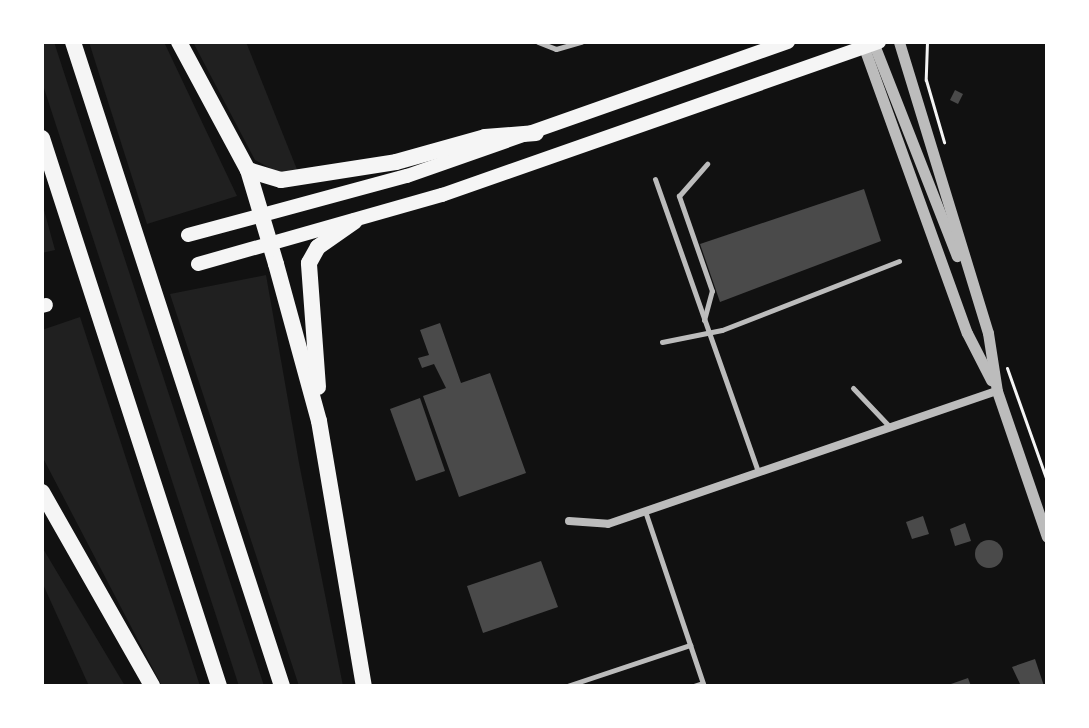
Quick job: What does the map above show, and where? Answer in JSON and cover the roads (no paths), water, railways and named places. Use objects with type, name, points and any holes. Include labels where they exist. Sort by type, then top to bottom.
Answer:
[{"type":"highway","points":[[73,42],[282,686]]},
{"type":"highway","points":[[179,42],[248,170],[270,245],[319,421],[364,686]]},
{"type":"highway","points":[[248,170],[281,180],[396,162],[485,137],[536,133]]},
{"type":"highway","points":[[42,138],[219,686]]},
{"type":"highway","points":[[319,421],[309,263],[318,247],[355,221]]},
{"type":"highway","points":[[42,492],[152,686]]},
{"type":"main road","points":[[188,235],[536,133],[788,42]]},
{"type":"main road","points":[[198,264],[355,221],[870,43]]},
{"type":"street","points":[[899,42],[964,266],[988,333],[997,391]]},
{"type":"street","points":[[870,43],[948,244],[964,266]]},
{"type":"street","points":[[870,43],[967,333],[997,391],[1047,537]]},
{"type":"street","points":[[569,521],[608,524],[997,391]]},
{"type":"lane","points":[[538,42],[556,49],[581,42]]},
{"type":"lane","points":[[703,322],[712,291],[679,196],[707,164]]},
{"type":"lane","points":[[655,179],[703,322],[759,473]]},
{"type":"lane","points":[[662,342],[708,334],[899,261]]},
{"type":"lane","points":[[853,388],[891,428]]},
{"type":"lane","points":[[645,511],[703,685],[694,686]]},
{"type":"lane","points":[[567,686],[690,645]]}]
